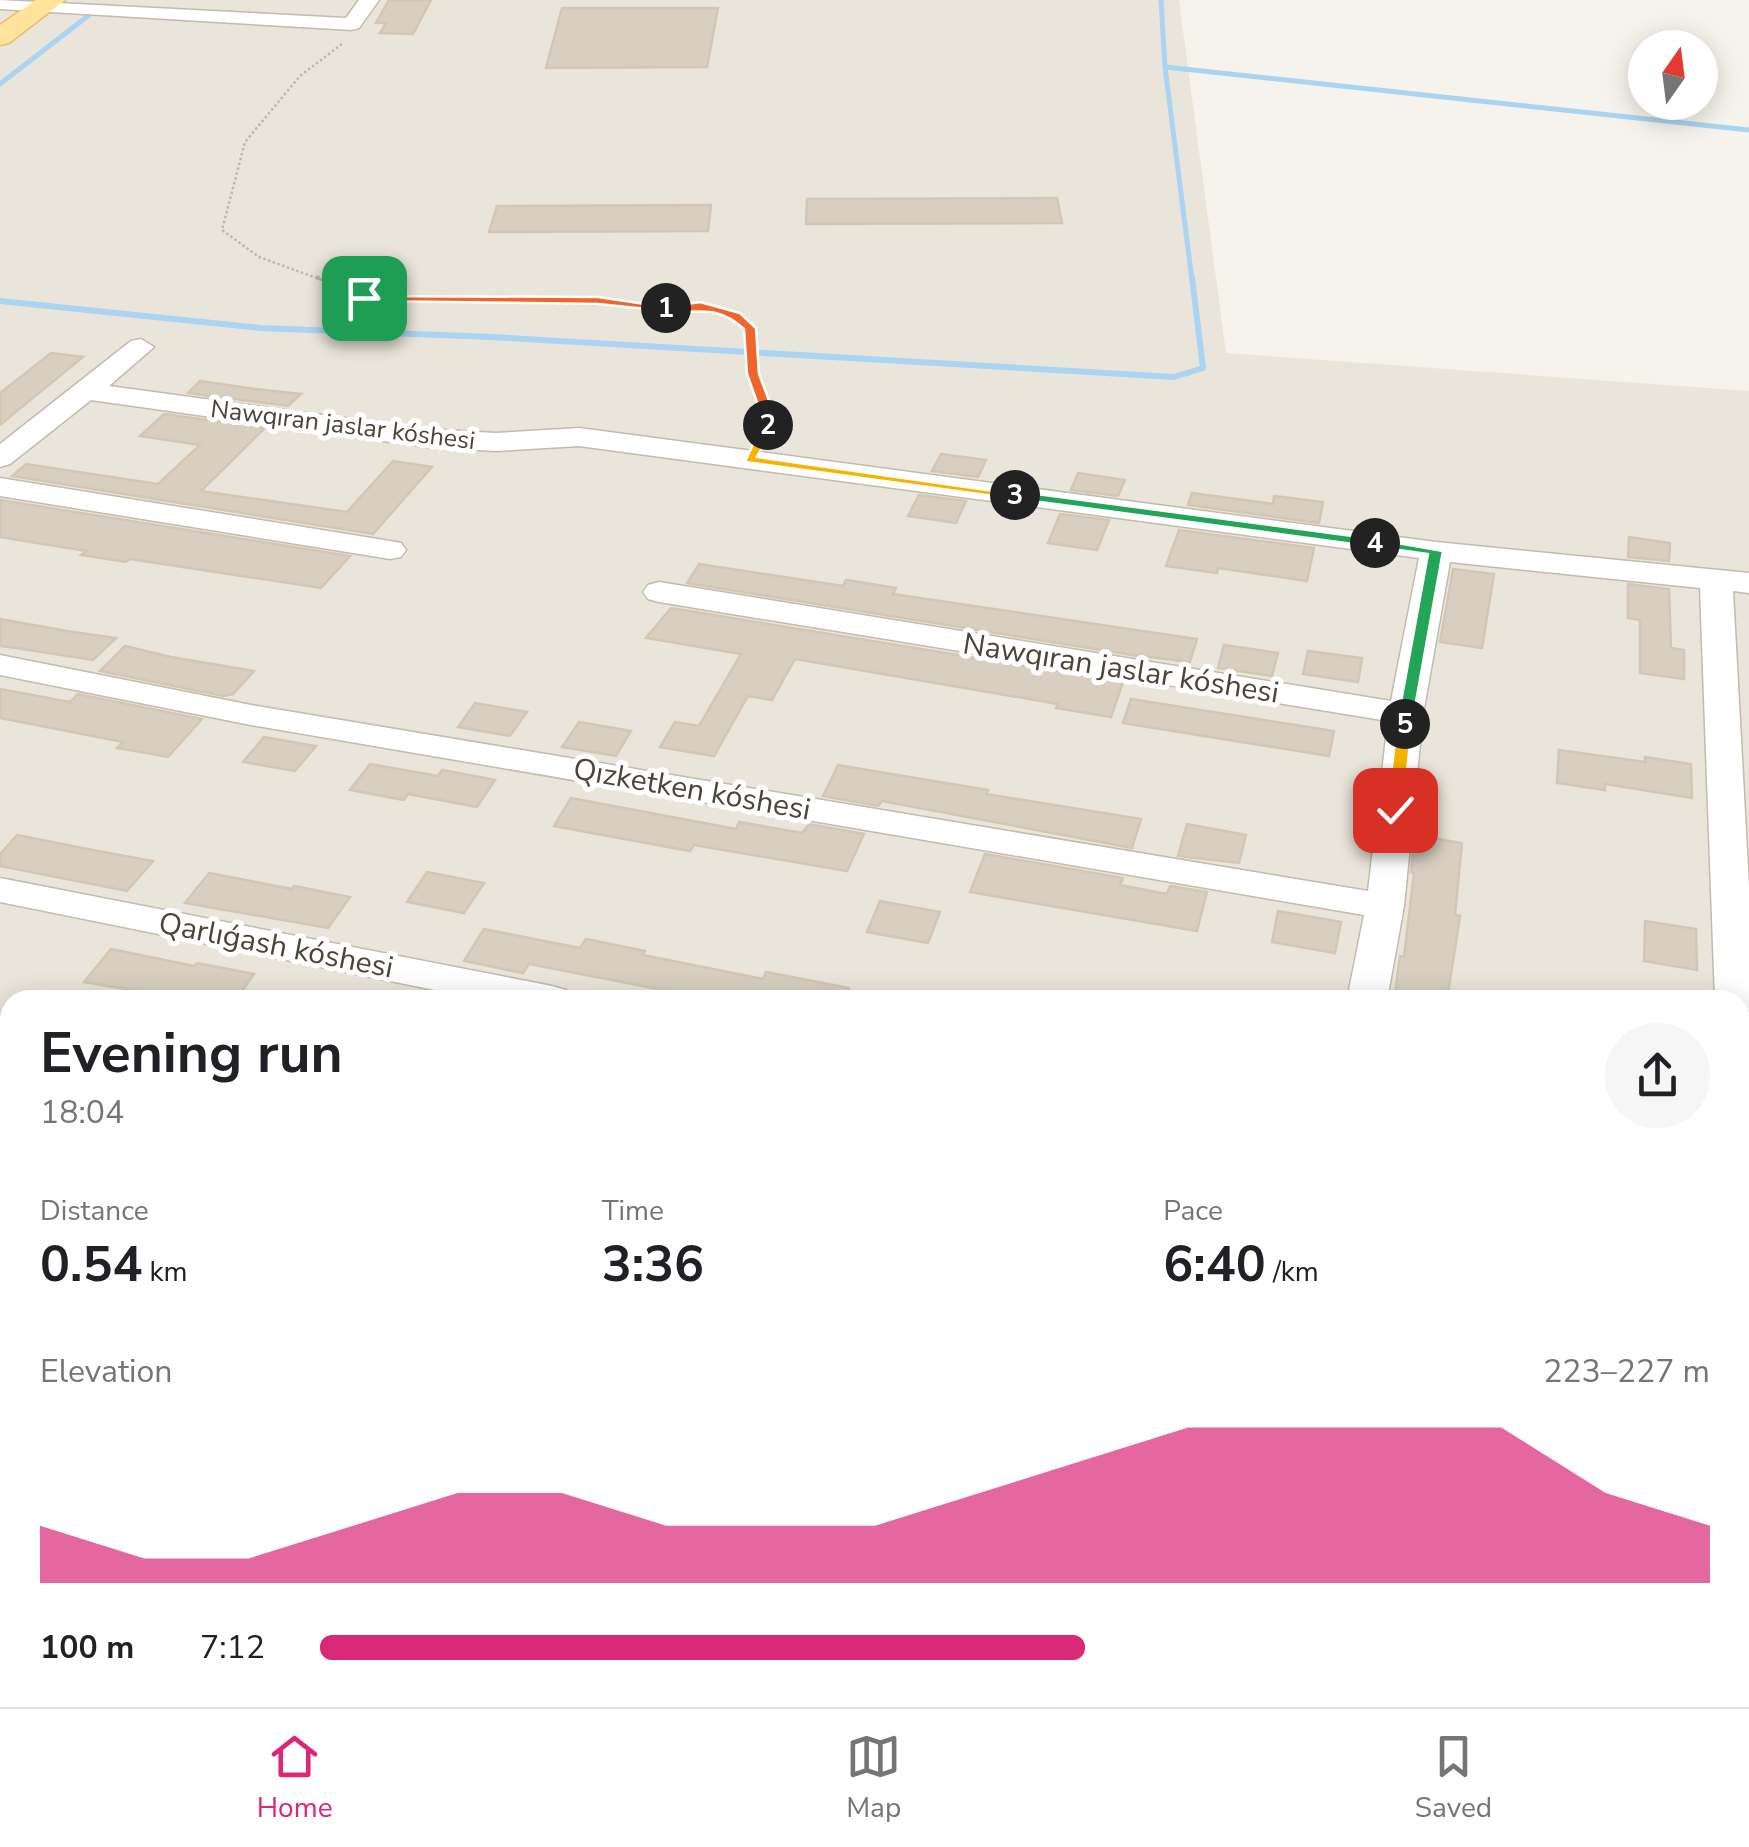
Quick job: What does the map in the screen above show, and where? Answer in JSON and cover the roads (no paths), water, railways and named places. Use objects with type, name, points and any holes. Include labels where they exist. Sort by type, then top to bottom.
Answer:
[{"type":"main road","points":[[0,38],[48,3]]},
{"type":"street","points":[[0,3],[352,24],[369,0]]},
{"type":"street","points":[[0,458],[141,348]]},
{"type":"street","name":"Nawqıran jaslar kóshesi","points":[[84,392],[426,438],[496,442],[580,437],[1436,551],[1733,582]]},
{"type":"street","points":[[0,487],[390,550]]},
{"type":"street","points":[[1368,990],[1385,906],[1406,714],[1436,551]]},
{"type":"street","points":[[1733,582],[1735,990]]},
{"type":"street","name":"Nawqıran jaslar kóshesi","points":[[659,592],[1406,714]]},
{"type":"street","name":"Qızketken kóshesi","points":[[0,666],[251,715],[1385,906]]},
{"type":"street","name":"Qarlıǵash kóshesi","points":[[0,890],[502,990]]},
{"type":"waterway","points":[[1161,0],[1165,67]]},
{"type":"waterway","points":[[0,84],[93,12]]},
{"type":"waterway","points":[[1165,67],[1749,130]]},
{"type":"waterway","points":[[1165,67],[1192,280]]},
{"type":"waterway","points":[[0,301],[261,328],[491,337],[1174,377],[1203,368],[1192,277]]}]
